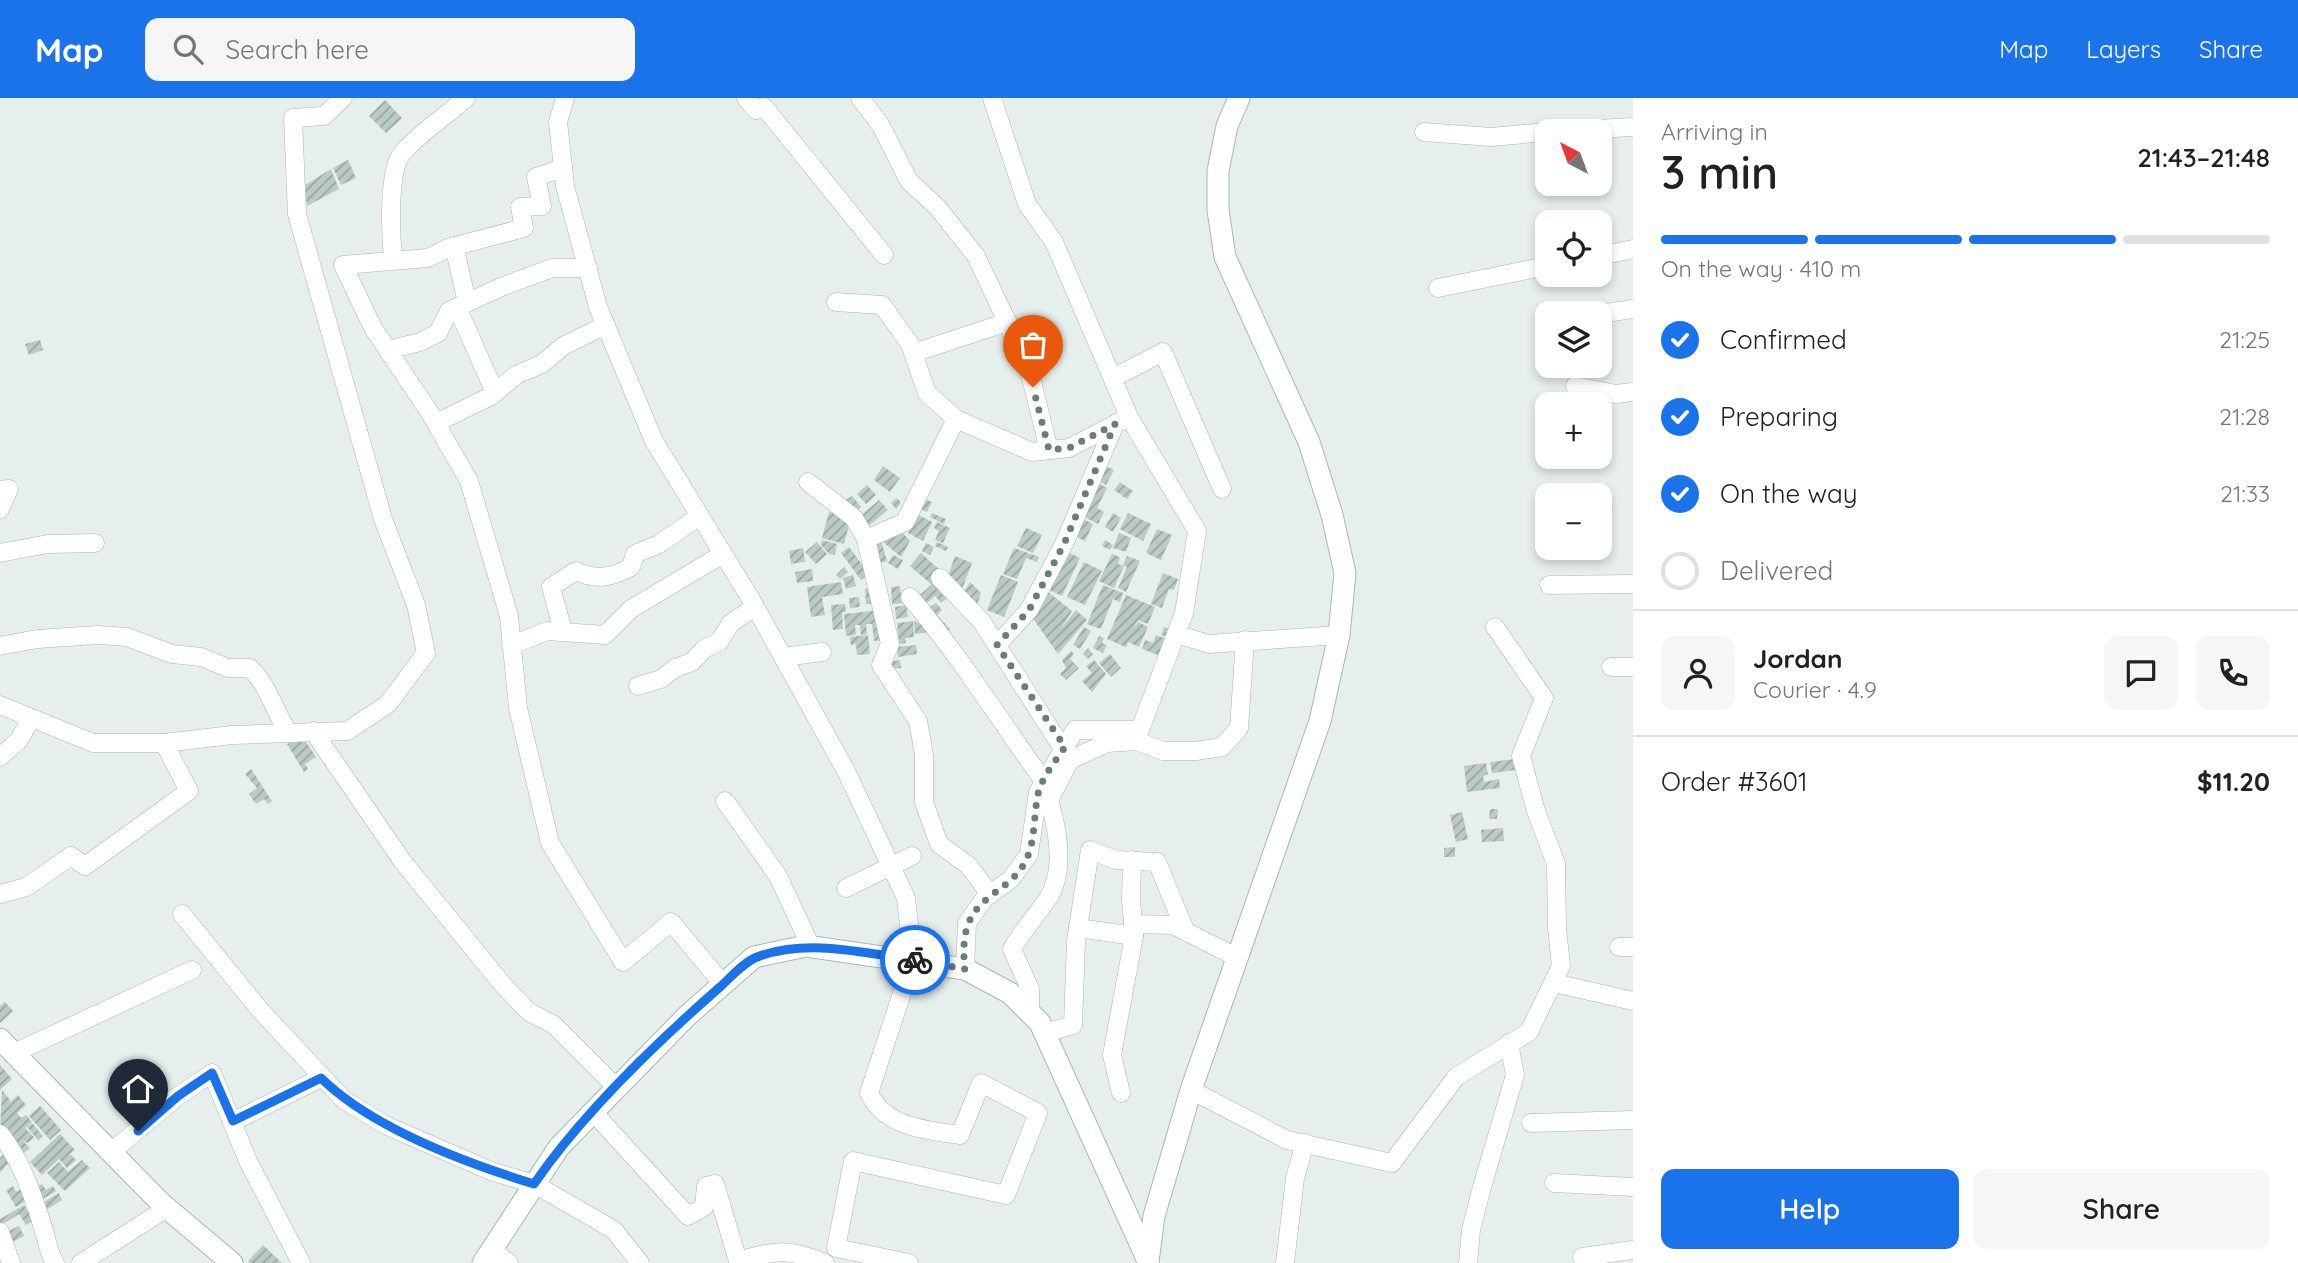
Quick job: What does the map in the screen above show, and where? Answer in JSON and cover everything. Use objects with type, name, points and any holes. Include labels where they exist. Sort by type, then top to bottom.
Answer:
[{"type":"street","points":[[0,705],[93,743],[164,743],[288,732],[347,731],[388,704],[426,653],[416,605],[383,519],[297,214],[293,118],[324,116],[343,98]]},
{"type":"street","points":[[393,260],[390,232],[391,196],[400,154],[466,98]]},
{"type":"street","points":[[565,98],[558,122],[563,168],[588,268],[606,325],[654,441],[755,607],[846,771],[906,898],[913,960],[869,1093],[877,1110],[913,1128],[960,1135],[981,1083],[1038,1113],[1006,1195],[853,1161],[836,1248],[909,1263]]},
{"type":"street","points":[[746,98],[756,110],[764,107],[884,255]]},
{"type":"street","points":[[860,98],[880,124],[909,181],[938,208],[976,256],[1028,366],[1049,450]]},
{"type":"street","points":[[992,98],[1027,204],[1054,242],[1113,378],[1122,421],[1197,531],[1184,613],[1140,730],[1075,730],[1049,800],[1058,832],[1058,862],[1049,898],[1025,926],[1013,949],[1030,989],[1030,1011]]},
{"type":"street","points":[[1149,1263],[1154,1216],[1191,1090],[1320,721],[1339,635],[1345,573],[1332,515],[1308,442],[1225,257],[1218,210],[1217,171],[1227,126],[1239,98]]},
{"type":"street","points":[[1612,128],[1633,127]]},
{"type":"street","points":[[1424,132],[1491,137],[1535,133]]},
{"type":"street","points":[[563,168],[536,177],[542,206],[520,207],[524,228],[454,246],[428,258],[343,265],[373,328],[436,423],[469,481],[509,616],[518,708],[550,843],[623,962],[671,922],[723,984]]},
{"type":"street","points":[[454,246],[462,304],[495,393]]},
{"type":"street","points":[[1612,254],[1633,250]]},
{"type":"street","points":[[388,350],[420,342],[438,332],[449,311],[462,304],[552,268],[588,268]]},
{"type":"street","points":[[1438,288],[1535,268]]},
{"type":"street","points":[[836,302],[882,305],[913,353],[927,393],[956,419],[1032,452],[1069,448],[1122,421]]},
{"type":"street","points":[[1612,312],[1633,309]]},
{"type":"street","points":[[913,353],[1008,322]]},
{"type":"street","points":[[436,423],[495,393],[516,375],[542,364],[564,346],[606,325]]},
{"type":"street","points":[[1113,378],[1163,352],[1222,489]]},
{"type":"street","points":[[1575,386],[1616,394],[1633,392]]},
{"type":"street","points":[[866,539],[905,522],[956,419]]},
{"type":"street","points":[[997,645],[1029,610],[1064,544],[1122,421]]},
{"type":"street","points":[[808,482],[854,518],[866,539],[890,644],[881,665],[918,721],[924,755],[924,802],[935,834],[939,844],[968,866],[989,894]]},
{"type":"street","points":[[0,490],[9,489],[0,509]]},
{"type":"street","points":[[563,631],[551,587],[576,571],[588,577],[614,576],[631,567],[635,554],[659,544],[700,516]]},
{"type":"street","points":[[0,553],[48,544],[95,543]]},
{"type":"street","points":[[511,645],[547,631],[605,635],[631,609],[723,554]]},
{"type":"street","points":[[940,578],[982,622],[1067,754]]},
{"type":"street","points":[[1549,585],[1633,584]]},
{"type":"street","points":[[910,597],[960,659],[982,695],[1043,779]]},
{"type":"street","points":[[638,686],[661,679],[675,668],[692,662],[704,649],[719,642],[731,623],[755,607]]},
{"type":"street","points":[[1191,1090],[1286,1140],[1392,1163],[1456,1077],[1529,1032],[1561,966],[1557,928],[1556,864],[1536,811],[1521,756],[1544,698],[1495,627]]},
{"type":"street","points":[[1176,634],[1209,644],[1339,635]]},
{"type":"street","points":[[0,646],[37,639],[98,635],[127,637],[172,654],[201,657],[228,668],[250,668],[265,682],[270,704],[288,732]]},
{"type":"street","points":[[965,969],[967,923],[989,894],[1011,879],[1029,854],[1043,779],[1067,754],[1107,743],[1137,741],[1163,751],[1196,751],[1222,747],[1239,728],[1245,640]]},
{"type":"street","points":[[783,657],[822,652]]},
{"type":"street","points":[[1611,667],[1633,667]]},
{"type":"street","points":[[0,757],[19,740],[31,719]]},
{"type":"street","points":[[313,731],[403,862],[503,985],[529,1012],[554,1026],[617,1088]]},
{"type":"street","points":[[0,894],[26,887],[71,856],[85,866],[189,791],[164,743]]},
{"type":"street","points":[[725,801],[778,876],[811,947]]},
{"type":"street","points":[[1045,1033],[1073,1025],[1079,928],[1090,850],[1116,860],[1157,862],[1185,930]]},
{"type":"street","points":[[846,888],[912,856]]},
{"type":"street","points":[[1121,1093],[1112,1055],[1134,930],[1132,860]]},
{"type":"street","points":[[182,914],[260,1010],[344,1100],[385,1125],[491,1171],[534,1184],[614,1230],[640,1263]]},
{"type":"street","points":[[1079,928],[1134,930],[1173,925],[1238,958]]},
{"type":"street","points":[[509,1263],[487,1256],[559,1147],[687,1016],[754,957],[781,950],[811,947],[965,969],[1010,993],[1030,1011],[1045,1033],[1149,1263]]},
{"type":"street","points":[[192,970],[4,1045],[167,1208],[232,1263]]},
{"type":"street","points":[[1554,983],[1633,1001]]},
{"type":"street","points":[[1468,1263],[1471,1230],[1485,1174],[1515,1075],[1509,1043]]},
{"type":"street","points":[[110,1153],[178,1096],[212,1073],[247,1161],[301,1263]]},
{"type":"street","points":[[233,1121],[321,1078]]},
{"type":"street","points":[[593,1112],[688,1216],[704,1208],[706,1186],[715,1184],[738,1261],[802,1254],[825,1263]]},
{"type":"street","points":[[1531,1123],[1633,1119]]},
{"type":"street","points":[[0,1135],[15,1152],[45,1235],[48,1252],[55,1263]]},
{"type":"street","points":[[1285,1263],[1294,1178],[1305,1143]]},
{"type":"street","points":[[1554,1183],[1633,1187]]},
{"type":"street","points":[[81,1263],[167,1208]]},
{"type":"street","points":[[0,1232],[11,1263]]},
{"type":"street","points":[[1582,1257],[1633,1250]]},
{"type":"building","points":[[385,100],[402,118],[386,133],[369,116]]},
{"type":"building","points":[[348,160],[356,178],[341,185],[333,168]]},
{"type":"building","points":[[331,169],[339,189],[307,206],[305,185]]},
{"type":"building","points":[[40,340],[43,350],[29,355],[25,344]]},
{"type":"building","points":[[1104,465],[1114,470],[1106,485],[1096,479]]},
{"type":"building","points":[[883,466],[900,478],[890,492],[874,480]]},
{"type":"building","points":[[1095,481],[1107,488],[1097,508],[1104,512],[1098,524],[1079,514]]},
{"type":"building","points":[[1120,482],[1133,491],[1127,499],[1114,490]]},
{"type":"building","points":[[867,485],[876,495],[866,504],[857,494]]},
{"type":"building","points":[[852,496],[861,507],[856,511],[846,500]]},
{"type":"building","points":[[897,498],[901,503],[896,509],[891,503]]},
{"type":"building","points":[[925,499],[932,502],[927,512],[920,509]]},
{"type":"building","points":[[879,500],[888,510],[866,528],[858,518]]},
{"type":"building","points":[[829,512],[851,518],[844,544],[822,538]]},
{"type":"building","points":[[932,513],[946,519],[944,524],[930,517]]},
{"type":"building","points":[[1113,513],[1121,518],[1113,532],[1105,527]]},
{"type":"building","points":[[1128,513],[1151,524],[1143,541],[1120,529]]},
{"type":"building","points":[[917,514],[932,522],[923,541],[908,533]]},
{"type":"building","points":[[1081,518],[1093,524],[1085,541],[1073,535]]},
{"type":"building","points":[[937,522],[950,528],[943,543],[935,540],[939,531],[934,528]]},
{"type":"building","points":[[1026,528],[1042,535],[1033,553],[1017,546]]},
{"type":"building","points":[[899,529],[910,541],[901,557],[883,542]]},
{"type":"building","points":[[1157,529],[1172,535],[1161,560],[1146,553]]},
{"type":"building","points":[[1119,533],[1131,538],[1126,552],[1113,548]]},
{"type":"building","points":[[822,540],[837,544],[835,555],[829,554],[821,545]]},
{"type":"building","points":[[881,540],[887,561],[876,564],[869,544]]},
{"type":"building","points":[[1105,540],[1113,545],[1110,550],[1102,546]]},
{"type":"building","points":[[817,542],[827,554],[816,564],[805,552]]},
{"type":"building","points":[[937,542],[948,547],[946,551],[935,546]]},
{"type":"building","points":[[926,543],[934,547],[930,555],[922,551]]},
{"type":"building","points":[[849,547],[869,574],[861,580],[841,553]]},
{"type":"building","points":[[803,548],[805,562],[791,564],[789,551]]},
{"type":"building","points":[[1014,548],[1039,557],[1037,562],[1026,558],[1017,579],[1003,574]]},
{"type":"building","points":[[1064,550],[1080,558],[1062,596],[1045,588]]},
{"type":"building","points":[[921,553],[942,572],[931,584],[910,566]]},
{"type":"building","points":[[1112,554],[1120,557],[1118,564],[1124,566],[1114,588],[1099,581]]},
{"type":"building","points":[[893,555],[903,560],[898,569],[888,563]]},
{"type":"building","points":[[955,556],[972,563],[959,597],[946,581]]},
{"type":"building","points":[[1127,556],[1140,561],[1126,592],[1118,588],[1127,567],[1123,565]]},
{"type":"building","points":[[1084,562],[1102,571],[1085,605],[1067,597]]},
{"type":"building","points":[[844,567],[848,572],[840,579],[836,575]]},
{"type":"building","points":[[812,569],[813,581],[797,583],[795,572]]},
{"type":"building","points":[[1163,573],[1178,579],[1174,590],[1169,589],[1162,608],[1151,604]]},
{"type":"building","points":[[853,575],[856,586],[846,589],[843,578]]},
{"type":"building","points":[[1001,575],[1018,582],[1004,617],[987,610]]},
{"type":"building","points":[[938,579],[952,594],[941,603],[935,596],[921,608],[914,600]]},
{"type":"building","points":[[841,582],[843,594],[822,597],[825,615],[811,617],[807,587]]},
{"type":"building","points":[[970,582],[981,593],[975,611],[961,597]]},
{"type":"building","points":[[1103,585],[1123,593],[1120,602],[1113,599],[1101,629],[1087,624]]},
{"type":"building","points":[[900,586],[902,603],[892,604],[891,587]]},
{"type":"building","points":[[870,588],[878,603],[866,604],[865,589]]},
{"type":"building","points":[[1047,591],[1072,611],[1061,629],[1076,610],[1087,620],[1058,654],[1029,613]]},
{"type":"building","points":[[1126,595],[1155,607],[1148,624],[1138,620],[1132,632],[1138,622],[1148,627],[1139,647],[1128,642],[1126,647],[1107,639]]},
{"type":"building","points":[[859,597],[860,607],[850,608],[849,598]]},
{"type":"building","points":[[936,603],[942,610],[937,615],[950,629],[945,634],[924,610]]},
{"type":"building","points":[[845,604],[846,612],[842,612],[843,629],[833,630],[831,605]]},
{"type":"building","points":[[906,605],[908,617],[896,619],[895,607]]},
{"type":"building","points":[[881,610],[884,640],[874,641],[872,624],[866,624],[867,634],[861,635],[860,625],[855,625],[856,635],[846,636],[844,614]]},
{"type":"building","points":[[913,621],[914,637],[905,638],[906,643],[899,644],[897,623]]},
{"type":"building","points":[[914,621],[929,628],[929,632],[915,634]]},
{"type":"building","points":[[1084,627],[1091,631],[1080,649],[1073,645]]},
{"type":"building","points":[[1164,627],[1171,629],[1168,637],[1161,635]]},
{"type":"building","points":[[868,635],[870,654],[857,655],[856,644],[851,645],[850,637]]},
{"type":"building","points":[[1156,635],[1165,638],[1158,655],[1142,649],[1145,640],[1153,643]]},
{"type":"building","points":[[1099,636],[1104,638],[1102,643],[1107,645],[1103,653],[1093,648]]},
{"type":"building","points":[[916,645],[917,654],[898,657],[897,647]]},
{"type":"building","points":[[1088,648],[1093,654],[1088,659],[1083,654]]},
{"type":"building","points":[[1071,651],[1074,654],[1070,659],[1079,668],[1066,680],[1060,674],[1066,668],[1062,660]]},
{"type":"building","points":[[1110,654],[1121,668],[1111,677],[1099,663]]},
{"type":"building","points":[[900,660],[901,668],[888,669],[887,662]]},
{"type":"building","points":[[1094,660],[1106,674],[1092,692],[1082,681],[1092,673],[1086,666]]},
{"type":"building","points":[[304,739],[316,757],[305,764],[308,769],[304,772],[287,744]]},
{"type":"building","points":[[1515,759],[1516,770],[1492,773],[1490,762]]},
{"type":"building","points":[[1486,763],[1488,774],[1483,776],[1484,782],[1499,779],[1500,788],[1467,792],[1464,766]]},
{"type":"building","points":[[251,769],[272,801],[268,804],[264,799],[256,804],[249,794],[257,788],[245,774]]},
{"type":"building","points":[[1490,809],[1498,809],[1497,819],[1489,819]]},
{"type":"building","points":[[1462,812],[1468,839],[1456,842],[1450,815]]},
{"type":"building","points":[[1503,828],[1504,841],[1482,842],[1481,830]]},
{"type":"building","points":[[1455,847],[1455,857],[1444,857],[1444,848]]},
{"type":"building","points":[[5,1002],[13,1011],[0,1023],[0,1006]]},
{"type":"building","points":[[0,1065],[12,1079],[0,1090]]},
{"type":"building","points":[[2,1090],[11,1101],[5,1107],[18,1095],[26,1105],[17,1113],[21,1118],[26,1115],[32,1122],[25,1128],[34,1137],[28,1143],[22,1140],[30,1148],[21,1155],[0,1132]]},
{"type":"building","points":[[40,1106],[61,1130],[50,1140],[29,1116]]},
{"type":"building","points":[[32,1123],[43,1136],[38,1140],[27,1127]]},
{"type":"building","points":[[60,1134],[75,1150],[70,1154],[76,1160],[67,1168],[59,1159],[42,1175],[30,1162]]},
{"type":"building","points":[[0,1146],[15,1156],[0,1173],[0,1158],[4,1154]]},
{"type":"building","points":[[82,1160],[90,1168],[65,1191],[47,1173],[59,1162],[68,1172]]},
{"type":"building","points":[[42,1184],[46,1190],[53,1186],[56,1191],[38,1202],[31,1190]]},
{"type":"building","points":[[13,1186],[16,1192],[24,1187],[31,1198],[16,1207],[6,1190]]},
{"type":"building","points":[[59,1193],[62,1200],[46,1210],[42,1203]]},
{"type":"building","points":[[24,1205],[30,1215],[39,1217],[26,1225],[19,1214],[0,1226],[0,1219]]},
{"type":"building","points":[[19,1226],[24,1236],[7,1245],[2,1234]]},
{"type":"building","points":[[263,1245],[282,1263],[250,1263],[248,1261]]},
{"type":"way so far","points":[[915,960],[965,969],[967,923],[985,898],[1011,879],[1029,854],[1038,792],[1043,779],[1065,747],[997,645],[1029,610],[1064,544],[1115,424],[1069,448],[1049,450],[1033,387]]},
{"type":"route","points":[[138,1131],[178,1096],[212,1073],[233,1121],[321,1078],[344,1100],[385,1125],[491,1171],[534,1184],[559,1147],[687,1016],[754,957],[806,946],[915,960]]}]
